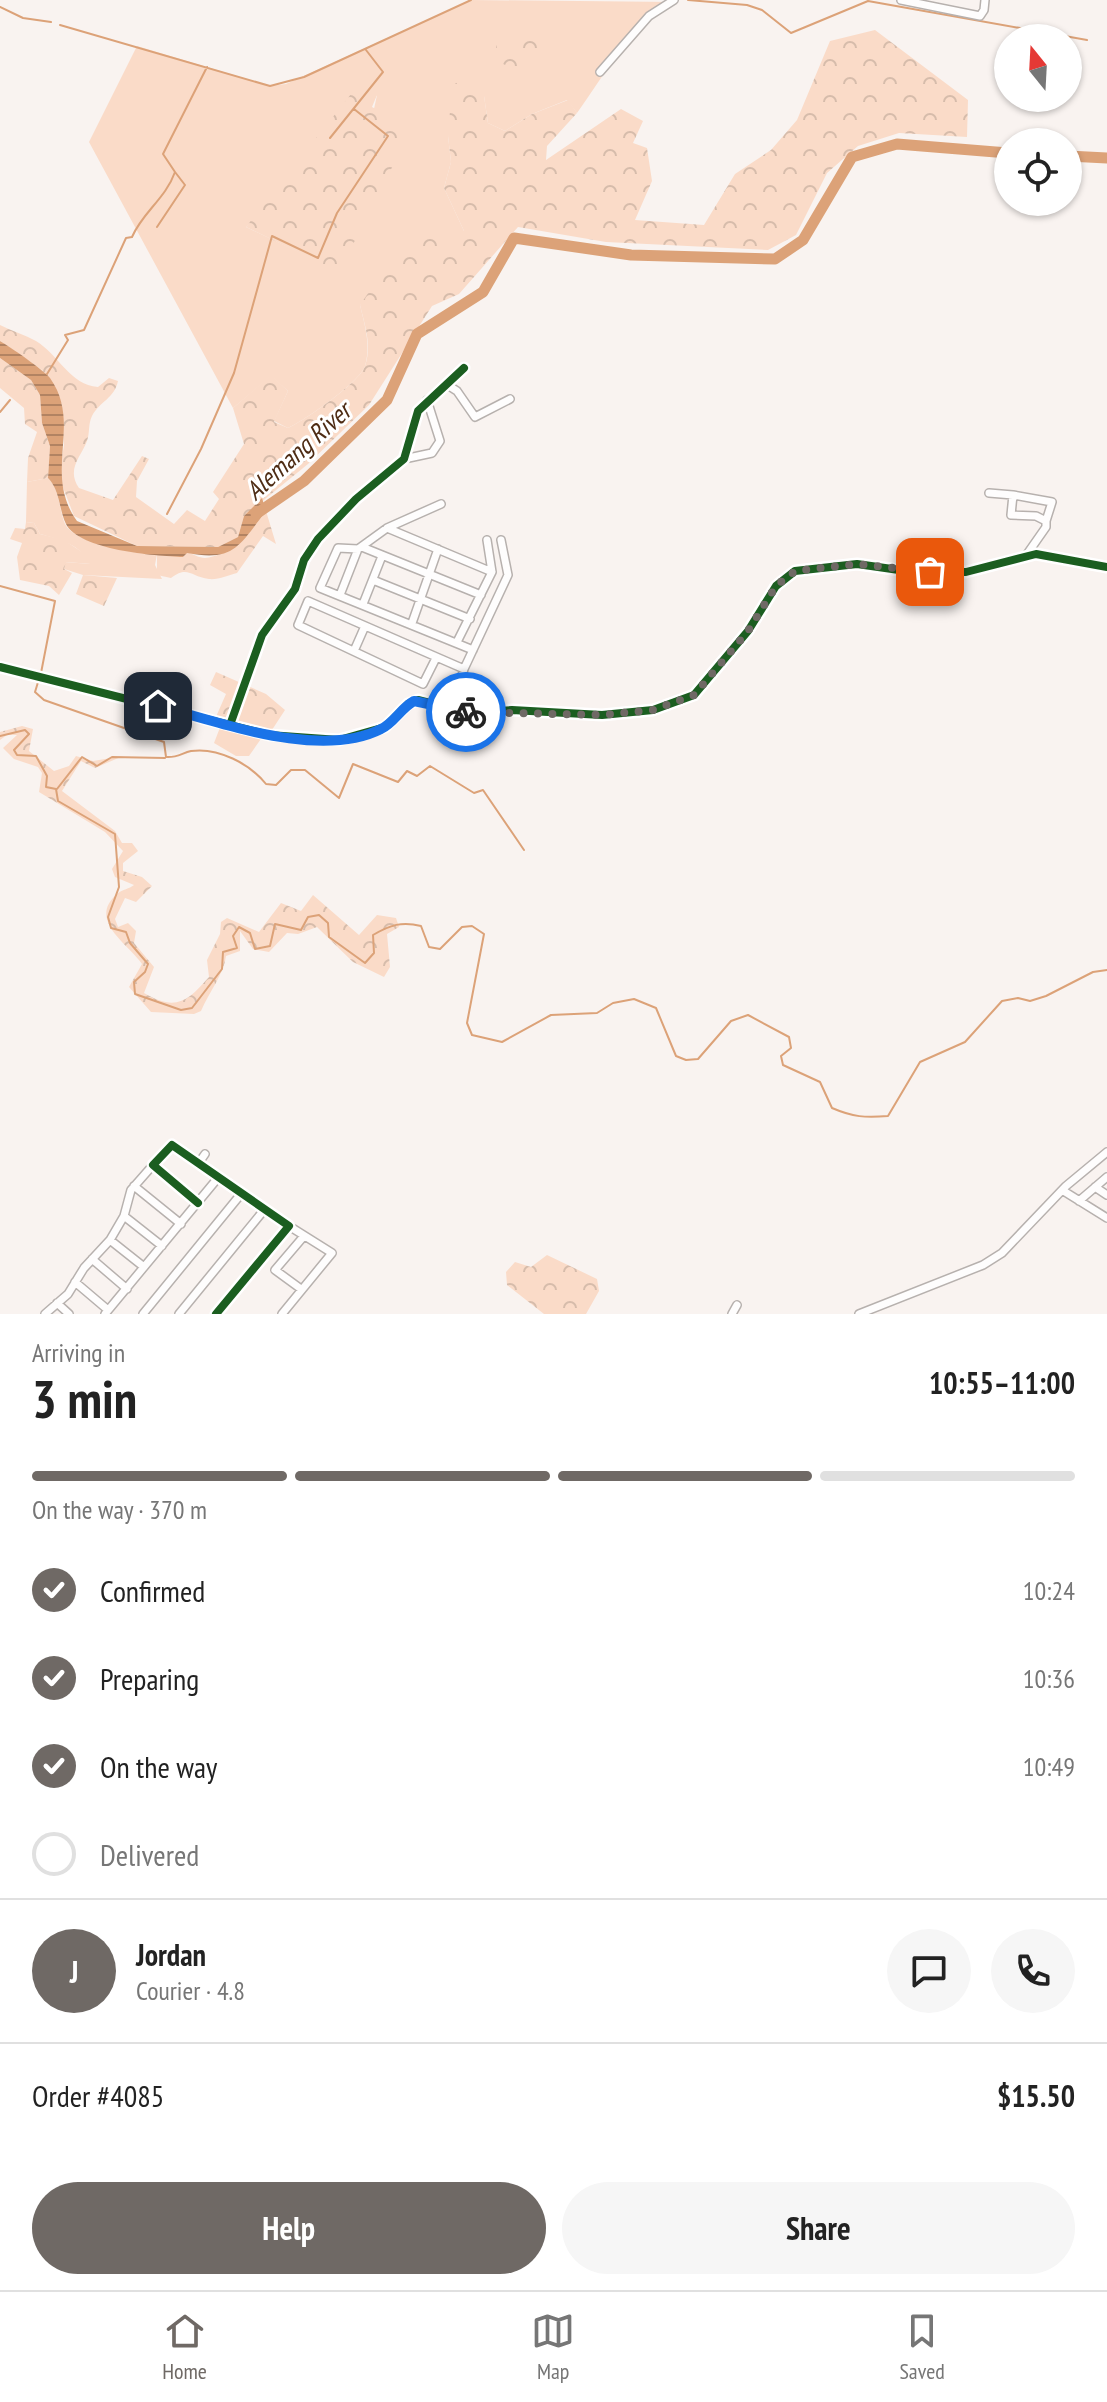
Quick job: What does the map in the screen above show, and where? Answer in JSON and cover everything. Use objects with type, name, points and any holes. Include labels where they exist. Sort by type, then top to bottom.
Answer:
[{"type":"street","points":[[600,72],[649,16],[674,0]]},
{"type":"street","points":[[901,0],[980,16],[985,0]]},
{"type":"street","points":[[404,459],[416,416],[427,400],[464,368]]},
{"type":"street","points":[[446,384],[457,391],[475,417],[510,399]]},
{"type":"street","points":[[230,725],[262,635],[295,589],[304,560],[315,543],[356,499],[404,459],[432,453],[440,441],[427,400]]},
{"type":"street","points":[[989,493],[1052,502],[1046,527],[1025,557]]},
{"type":"street","points":[[1013,495],[1011,515],[1036,516],[1046,521]]},
{"type":"street","points":[[340,595],[360,548],[387,528],[441,504]]},
{"type":"street","points":[[387,528],[492,572]]},
{"type":"street","points":[[457,642],[492,572],[487,540]]},
{"type":"street","points":[[452,708],[464,669],[508,575],[501,540]]},
{"type":"street","points":[[473,650],[320,588],[338,548],[360,548],[481,595]]},
{"type":"street","points":[[412,623],[438,549]]},
{"type":"street","points":[[0,667],[269,735],[339,740],[385,727],[414,701],[469,713],[512,710],[602,715],[653,710],[694,695],[748,631],[776,586],[795,571],[857,564],[913,572],[966,572],[1036,554],[1107,567]]},
{"type":"street","points":[[363,604],[382,556]]},
{"type":"street","points":[[373,580],[470,619]]},
{"type":"street","points":[[436,658],[423,684],[298,625],[308,601],[464,669]]},
{"type":"street","points":[[354,651],[365,626]]},
{"type":"street","points":[[45,1314],[110,1240],[124,1216],[134,1186],[172,1145],[217,1179],[332,1253],[282,1314]]},
{"type":"street","points":[[859,1314],[983,1265],[1002,1253],[1062,1190],[1107,1152]]},
{"type":"street","points":[[198,1164],[205,1154]]},
{"type":"street","points":[[153,1165],[198,1203]]},
{"type":"street","points":[[1079,1201],[1107,1177]]},
{"type":"street","points":[[75,1282],[107,1312],[217,1179]]},
{"type":"street","points":[[134,1186],[181,1224]]},
{"type":"street","points":[[1095,1187],[1107,1195]]},
{"type":"street","points":[[1062,1190],[1107,1218]]},
{"type":"street","points":[[143,1314],[241,1194]]},
{"type":"street","points":[[179,1314],[264,1210]]},
{"type":"street","points":[[124,1216],[162,1246]]},
{"type":"street","points":[[216,1314],[289,1226]]},
{"type":"street","points":[[301,1289],[275,1270],[304,1236]]},
{"type":"street","points":[[110,1240],[144,1267]]},
{"type":"street","points":[[92,1259],[127,1289]]},
{"type":"street","points":[[57,1303],[69,1314]]},
{"type":"street","points":[[732,1314],[737,1305]]},
{"type":"green space","points":[[471,0],[673,2],[631,38],[577,113],[567,100],[532,114],[505,131],[488,123],[484,96],[448,136],[451,162],[444,188],[464,231],[360,305],[367,343],[367,358],[361,373],[318,410],[288,428],[274,421],[288,391],[271,376],[233,408],[89,142],[137,46],[270,86],[286,84]],"holes":[[[377,95],[339,271],[246,227]]]},
{"type":"green space","points":[[875,30],[968,100],[967,137],[899,133],[858,146],[827,173],[796,235],[768,250],[606,242],[518,227],[459,294],[432,306],[369,405],[308,464],[244,516],[238,537],[218,547],[137,546],[74,516],[59,477],[64,445],[62,405],[57,392],[42,370],[0,341],[0,325],[36,341],[72,375],[88,385],[98,387],[109,378],[118,381],[91,419],[87,441],[74,469],[79,488],[113,500],[142,456],[149,459],[137,481],[136,497],[174,524],[187,510],[205,521],[219,499],[213,492],[244,444],[233,408],[271,375],[288,391],[274,422],[288,428],[331,400],[365,366],[368,343],[360,305],[393,257],[422,229],[464,231],[444,188],[451,162],[448,136],[452,85],[475,75],[484,96],[488,123],[505,131],[532,114],[568,100],[577,113],[547,146],[546,160],[621,109],[643,121],[633,143],[647,148],[652,181],[635,220],[704,225],[735,174],[771,150],[797,120],[830,41]]},
{"type":"green space","points":[[554,35],[535,52],[530,67],[520,72],[501,63],[496,47],[499,37]]},
{"type":"green space","points":[[355,89],[377,95],[372,107],[412,128],[339,272],[246,227]]},
{"type":"green space","points":[[0,358],[31,380],[40,395],[42,423],[50,446],[48,478],[27,482],[28,458],[37,432],[25,424],[24,408],[0,388]]},
{"type":"green space","points":[[48,478],[57,494],[65,524],[71,531],[107,546],[157,554],[155,565],[162,579],[83,575],[64,569],[65,562],[90,564],[75,547],[40,534],[34,523],[26,522],[27,482]]},
{"type":"green space","points":[[266,511],[276,544],[263,536],[237,573],[212,579],[186,572],[171,578],[157,575],[157,554],[183,557],[187,552],[203,558],[215,556],[240,540]]},
{"type":"green space","points":[[26,522],[34,523],[40,534],[64,540],[91,558],[91,564],[66,562],[64,569],[72,573],[59,595],[49,586],[20,580],[17,557],[22,543],[10,539],[15,528],[25,529]]},
{"type":"green space","points":[[83,575],[117,578],[104,606],[76,594]]},
{"type":"green space","points":[[216,672],[266,694],[285,710],[270,733],[215,719],[226,694],[210,685]]},
{"type":"green space","points":[[221,725],[263,736],[249,756],[236,756],[214,743]]},
{"type":"green space","points":[[22,726],[33,729],[29,751],[54,771],[69,766],[76,756],[93,761],[123,756],[95,768],[81,761],[62,791],[115,831],[122,843],[132,843],[138,851],[123,863],[123,871],[142,877],[152,886],[136,902],[125,898],[115,919],[118,927],[128,923],[136,931],[134,943],[154,967],[144,993],[173,1003],[188,998],[209,977],[207,960],[220,934],[221,922],[227,918],[259,932],[281,903],[301,911],[313,895],[359,935],[377,915],[396,918],[399,927],[387,934],[390,967],[384,977],[353,962],[317,927],[298,934],[287,933],[269,952],[253,949],[240,931],[240,951],[226,956],[201,1011],[194,1014],[151,1012],[129,987],[142,964],[113,931],[106,913],[117,894],[134,885],[115,877],[112,869],[123,851],[105,832],[39,792],[42,773],[38,767],[14,759],[3,748],[17,735],[7,735],[0,740],[0,732]]},
{"type":"green space","points":[[547,1255],[597,1279],[599,1291],[586,1314],[544,1314],[507,1285],[506,1272],[515,1262],[531,1267]]},
{"type":"shaded area","points":[[0,341],[47,375],[59,395],[64,431],[63,485],[67,503],[77,521],[137,546],[218,547],[238,537],[244,516],[262,498],[266,511],[242,542],[226,553],[215,555],[187,553],[183,557],[137,553],[101,546],[74,533],[66,524],[55,488],[48,478],[50,446],[42,423],[40,395],[31,380],[0,358]]},
{"type":"waterway","points":[[60,25],[270,86],[304,77],[471,0]]},
{"type":"waterway","points":[[688,0],[747,5],[762,10],[791,33],[868,1],[1087,40]]},
{"type":"waterway","points":[[0,7],[23,18],[51,22]]},
{"type":"waterway","points":[[330,138],[383,72],[366,50]]},
{"type":"waterway","points":[[47,374],[68,340],[65,335],[84,330],[126,238],[132,237],[171,181],[175,172],[163,154],[207,67]]},
{"type":"waterway","points":[[167,514],[201,449],[234,373],[272,236],[318,258],[337,213],[388,136],[354,109]]},
{"type":"waterway","name":"Alemang River","points":[[256,514],[304,481],[387,400],[417,334],[483,292],[514,238],[631,255],[775,259],[803,240],[852,157],[897,144],[994,152]]},
{"type":"waterway","name":"Alemang River","points":[[1082,157],[1107,158]]},
{"type":"waterway","points":[[157,227],[185,185],[175,172]]},
{"type":"waterway","points":[[0,412],[10,400]]},
{"type":"waterway","points":[[0,586],[55,601],[41,673]]},
{"type":"waterway","points":[[39,679],[35,692],[44,700],[164,742],[166,757],[201,750],[222,754],[242,764],[266,784],[276,785],[291,770],[305,770],[339,798],[353,764],[398,782],[407,771],[417,776],[430,766],[474,793],[483,790],[524,850]]},
{"type":"waterway","points":[[0,736],[25,730],[29,734],[14,750],[17,755],[36,756],[47,776],[46,787],[56,789],[58,801],[115,834],[119,887],[108,917],[111,928],[126,932],[130,943],[148,964],[145,972],[134,982],[135,994],[181,1010],[192,1008],[222,969],[223,952],[237,948],[233,936],[239,927],[250,933],[255,949],[270,946],[275,924],[301,930],[308,917],[319,915],[328,923],[329,937],[365,963],[374,953],[373,935],[391,926],[421,926],[429,947],[440,949],[462,927],[472,926],[484,934],[467,1023],[472,1035],[502,1042],[551,1015],[597,1013],[613,1003],[634,999],[656,1008],[676,1056],[686,1060],[698,1059],[731,1021],[748,1015],[789,1037],[791,1048],[781,1056],[783,1065],[820,1082],[832,1108],[853,1115],[880,1117],[888,1116],[920,1062],[965,1042],[1002,1001],[1018,998],[1030,1001],[1093,972],[1107,970]]},
{"type":"waterway","points":[[57,789],[82,757],[97,766],[112,757],[165,758]]},
{"type":"cycle path","points":[[230,725],[262,635],[295,589],[304,560],[318,539],[356,499],[404,459],[418,411],[464,368]]},
{"type":"cycle path","points":[[0,667],[269,735],[339,740],[385,727],[408,704],[418,700],[469,713],[512,710],[602,715],[653,710],[694,695],[748,631],[776,586],[795,571],[857,564],[913,572],[966,572],[1036,554],[1107,567]]},
{"type":"cycle path","points":[[198,1203],[153,1165],[172,1145],[289,1226],[216,1314]]},
{"type":"way so far","points":[[466,712],[512,710],[602,715],[653,710],[694,695],[748,631],[776,586],[795,571],[857,564],[930,572]]},
{"type":"route","points":[[158,706],[269,735],[323,741],[371,734],[385,727],[408,704],[418,700],[466,712]]}]
